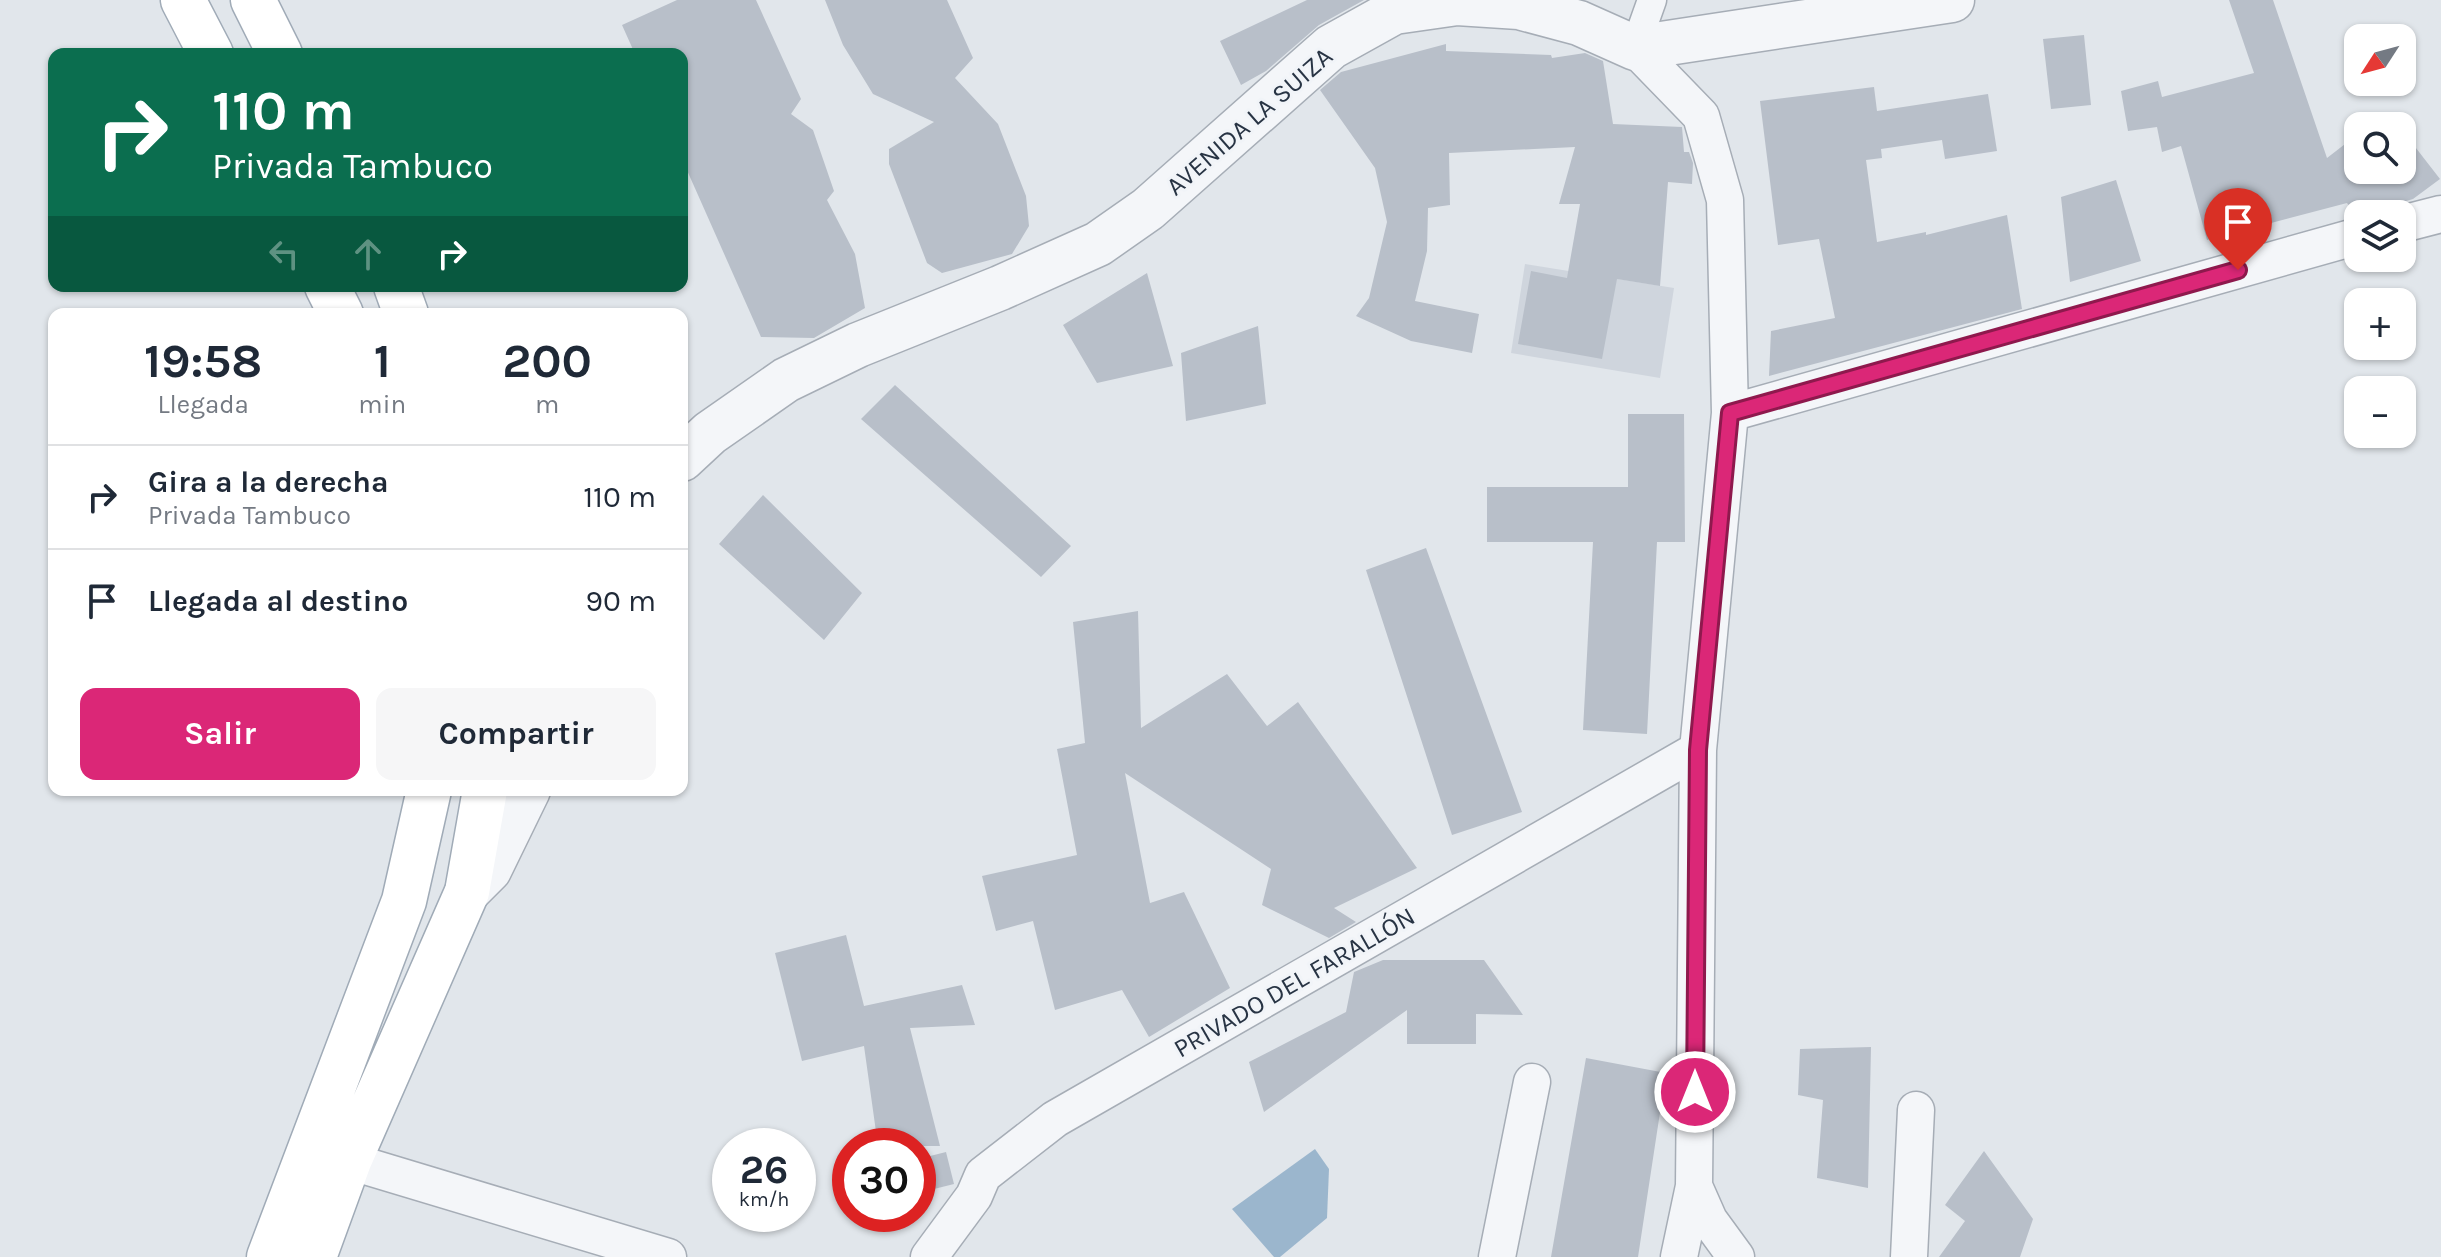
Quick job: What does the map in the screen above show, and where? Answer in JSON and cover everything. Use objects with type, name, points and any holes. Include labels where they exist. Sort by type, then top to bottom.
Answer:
[{"type":"main road","points":[[183,0],[208,48]]},
{"type":"main road","points":[[253,0],[277,48]]},
{"type":"main road","points":[[269,1257],[404,901],[428,796]]},
{"type":"main road","points":[[314,1257],[349,1161],[467,892],[484,796]]},
{"type":"street","points":[[1652,0],[1635,48],[1952,0]]},
{"type":"street","name":"AVENIDA LA SUIZA","points":[[688,469],[696,446],[786,380],[858,345],[1000,288],[1098,244],[1148,209],[1331,47],[1394,12],[1457,3],[1579,11],[1635,48],[1701,116],[1725,200],[1730,413],[1698,750],[1694,1186],[1709,1220],[1736,1257]]},
{"type":"street","points":[[2416,220],[2441,214]]},
{"type":"street","points":[[1730,413],[2344,240]]},
{"type":"street","name":"PRIVADO DEL FARALLÓN","points":[[929,1257],[974,1196],[983,1175],[1055,1119],[1698,750]]},
{"type":"street","points":[[467,892],[489,870],[525,796]]},
{"type":"street","points":[[1497,1257],[1532,1082]]},
{"type":"street","points":[[1909,1257],[1916,1110]]},
{"type":"street","points":[[349,1161],[668,1257]]},
{"type":"street","points":[[1679,1257],[1694,1186]]},
{"type":"shaded area","points":[[1525,264],[1674,288],[1660,378],[1511,353]]},
{"type":"water","points":[[1315,1149],[1329,1169],[1327,1218],[1280,1257],[1274,1257],[1232,1209]]},
{"type":"building","points":[[677,0],[756,0],[801,99],[791,114],[813,130],[834,191],[827,200],[855,254],[865,308],[814,338],[761,337],[688,173],[688,48],[632,48],[622,25]]},
{"type":"building","points":[[825,0],[947,0],[973,58],[955,78],[998,124],[1026,196],[1029,226],[1012,254],[942,273],[927,263],[889,164],[889,149],[934,122],[873,94],[843,45]]},
{"type":"building","points":[[1307,0],[1364,0],[1319,25],[1266,71],[1241,85],[1220,41]]},
{"type":"building","points":[[2229,0],[2273,0],[2327,158],[2344,145],[2344,184],[2416,184],[2416,148],[2440,179],[2410,200],[2344,200],[2344,204],[2207,240],[2181,146],[2162,152],[2157,127],[2128,131],[2121,91],[2158,81],[2162,97],[2254,73]]},
{"type":"building","points":[[2084,35],[2091,105],[2051,109],[2043,39]]},
{"type":"building","points":[[1446,44],[1446,51],[1551,55],[1552,58],[1585,53],[1603,61],[1613,124],[1682,127],[1684,152],[1689,152],[1693,163],[1692,184],[1668,182],[1660,286],[1617,279],[1602,359],[1518,344],[1531,271],[1567,278],[1580,204],[1559,204],[1575,147],[1449,153],[1450,205],[1428,208],[1427,251],[1415,301],[1479,314],[1472,353],[1411,341],[1356,316],[1369,298],[1387,222],[1375,168],[1320,90],[1341,72]]},
{"type":"building","points":[[1874,87],[1877,111],[1988,94],[1997,151],[1945,159],[1942,140],[1881,149],[1882,158],[1866,160],[1877,242],[1926,232],[1926,235],[2007,215],[2022,309],[1769,376],[1771,331],[1835,318],[1819,239],[1778,245],[1760,101]]},
{"type":"building","points":[[2116,180],[2141,261],[2070,282],[2061,197]]},
{"type":"building","points":[[1147,273],[1173,366],[1097,383],[1063,325]]},
{"type":"building","points":[[1258,326],[1266,404],[1186,421],[1181,353]]},
{"type":"building","points":[[895,385],[1071,546],[1041,577],[861,419]]},
{"type":"building","points":[[1628,414],[1684,414],[1685,542],[1657,542],[1647,734],[1583,730],[1593,542],[1487,542],[1487,487],[1628,487]]},
{"type":"building","points":[[763,495],[862,593],[824,640],[719,544]]},
{"type":"building","points":[[1426,548],[1522,812],[1452,835],[1366,570]]},
{"type":"building","points":[[1138,611],[1141,728],[1227,674],[1267,726],[1298,702],[1417,868],[1334,908],[1356,922],[1329,938],[1262,905],[1271,869],[1125,773],[1150,903],[1184,892],[1230,988],[1149,1037],[1122,990],[1055,1010],[1033,921],[996,931],[982,876],[1077,855],[1057,749],[1085,743],[1073,622]]},
{"type":"building","points":[[846,935],[864,1006],[962,985],[975,1025],[910,1028],[935,1128],[875,1128],[864,1046],[802,1061],[775,953]]},
{"type":"building","points":[[1383,960],[1484,960],[1523,1015],[1476,1014],[1476,1044],[1407,1044],[1407,1010],[1264,1112],[1249,1062],[1346,1012],[1354,972]]},
{"type":"building","points":[[1871,1047],[1868,1188],[1817,1178],[1823,1100],[1798,1095],[1800,1049]]},
{"type":"building","points":[[1586,1058],[1666,1073],[1638,1257],[1551,1257]]},
{"type":"building","points":[[1984,1151],[2033,1219],[2020,1257],[1939,1257],[1965,1221],[1945,1205]]},
{"type":"building","points":[[946,1152],[954,1184],[936,1188],[936,1154]]},
{"type":"route","points":[[1695,1092],[1698,750],[1730,413],[2238,270]]}]
